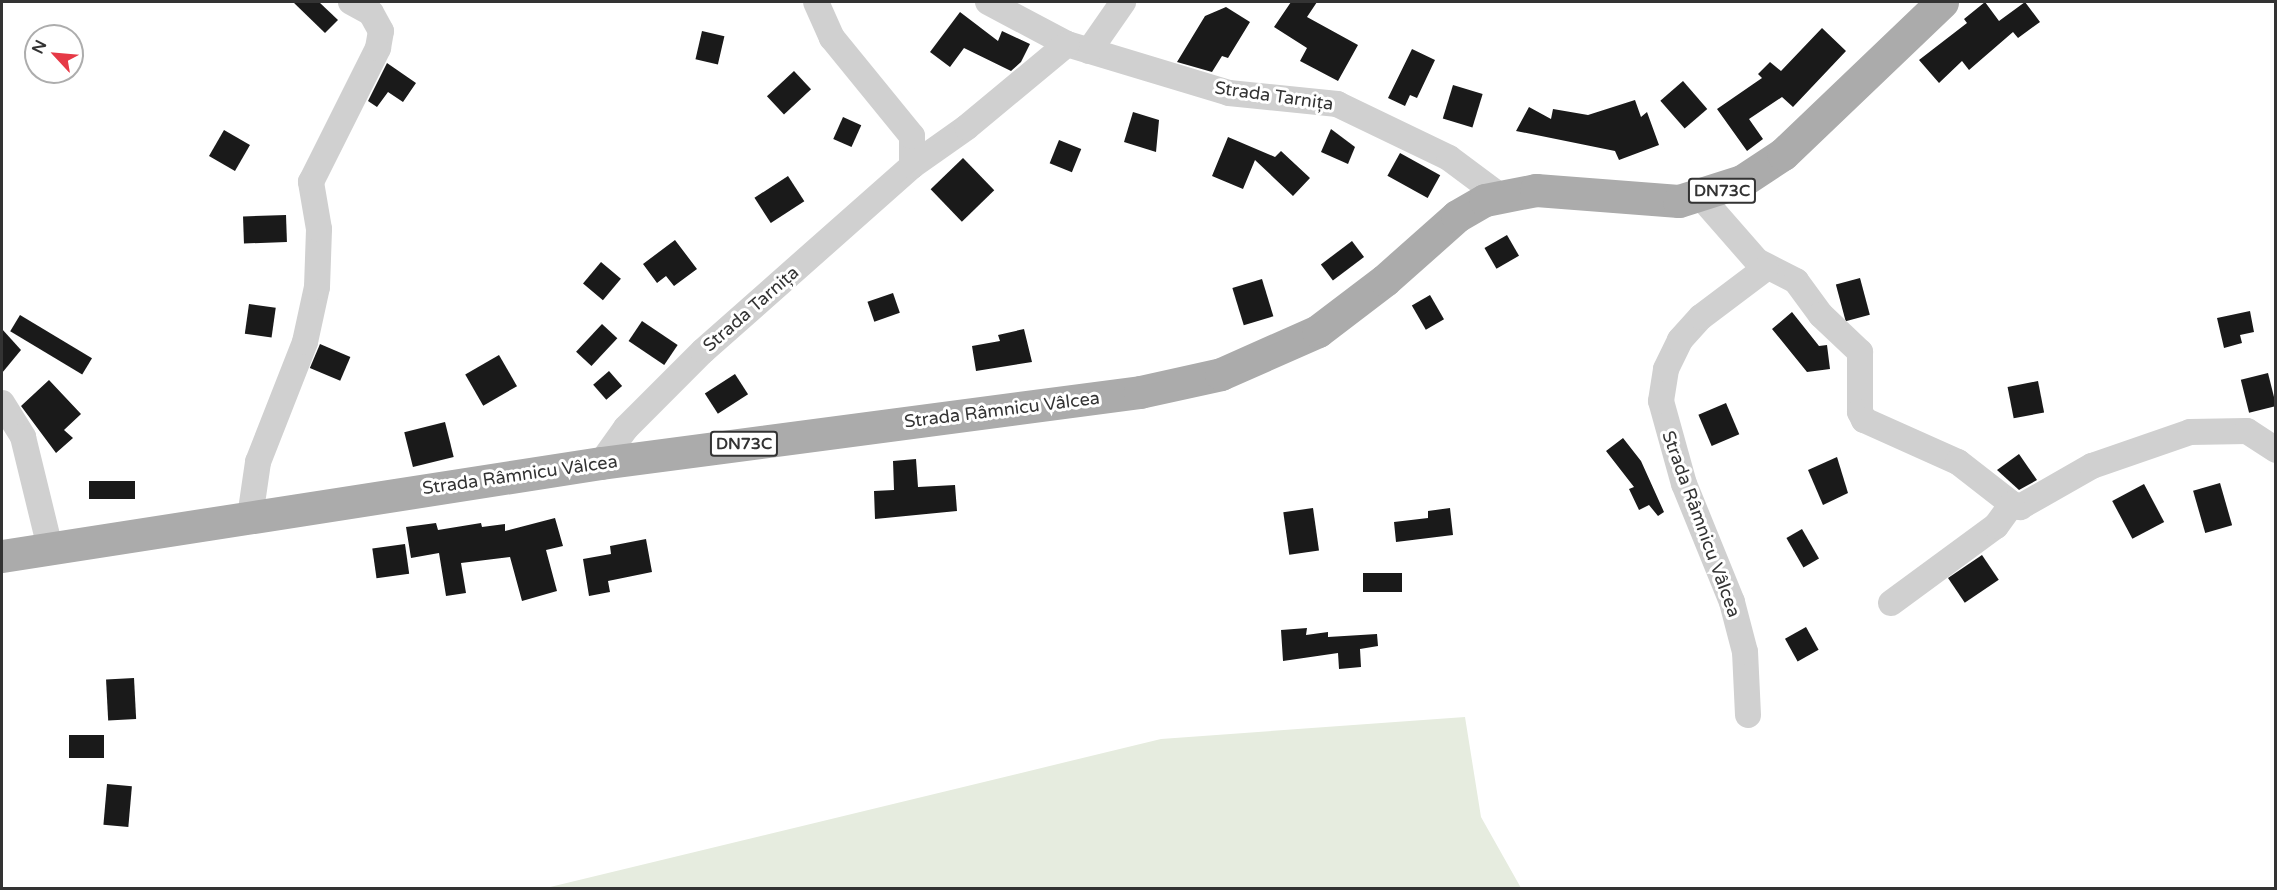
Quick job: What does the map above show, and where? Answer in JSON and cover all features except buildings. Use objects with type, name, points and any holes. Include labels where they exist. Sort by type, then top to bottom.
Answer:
[{"type":"main road","name":"Strada Râmnicu Vâlcea","points":[[2,556],[601,463],[1140,392],[1221,374],[1318,331],[1385,280],[1457,216],[1500,196],[1536,190],[1655,201],[1701,197],[1742,181],[1783,154],[1942,2]]},
{"type":"street","points":[[250,517],[258,462],[305,342],[317,287],[319,229],[311,182],[378,48],[381,31],[371,13],[351,2]]},
{"type":"street","points":[[816,2],[832,38],[912,136],[912,166]]},
{"type":"street","name":"Strada Tarnița","points":[[988,2],[1078,47],[1229,93],[1337,104],[1449,158],[1500,196]]},
{"type":"street","points":[[1078,47],[1123,2]]},
{"type":"street","name":"Strada Tarnița","points":[[601,463],[626,428],[703,351],[912,166],[1078,47]]},
{"type":"street","points":[[1701,197],[1766,268],[1796,281],[1821,315],[1860,352],[1860,412],[1864,420],[1958,462],[2012,504],[2020,507],[2092,466],[2190,432],[2247,431],[2276,450]]},
{"type":"street","name":"Strada Râmnicu Vâlcea","points":[[1748,715],[1745,652],[1732,602],[1684,484],[1661,401],[1666,369],[1680,340],[1701,317],[1766,268]]},
{"type":"street","points":[[2,403],[23,437],[50,548]]},
{"type":"street","points":[[1892,603],[1996,526],[2012,504]]},
{"type":"shaded area","points":[[1465,717],[1481,817],[1521,888],[546,888],[1161,739]]}]
